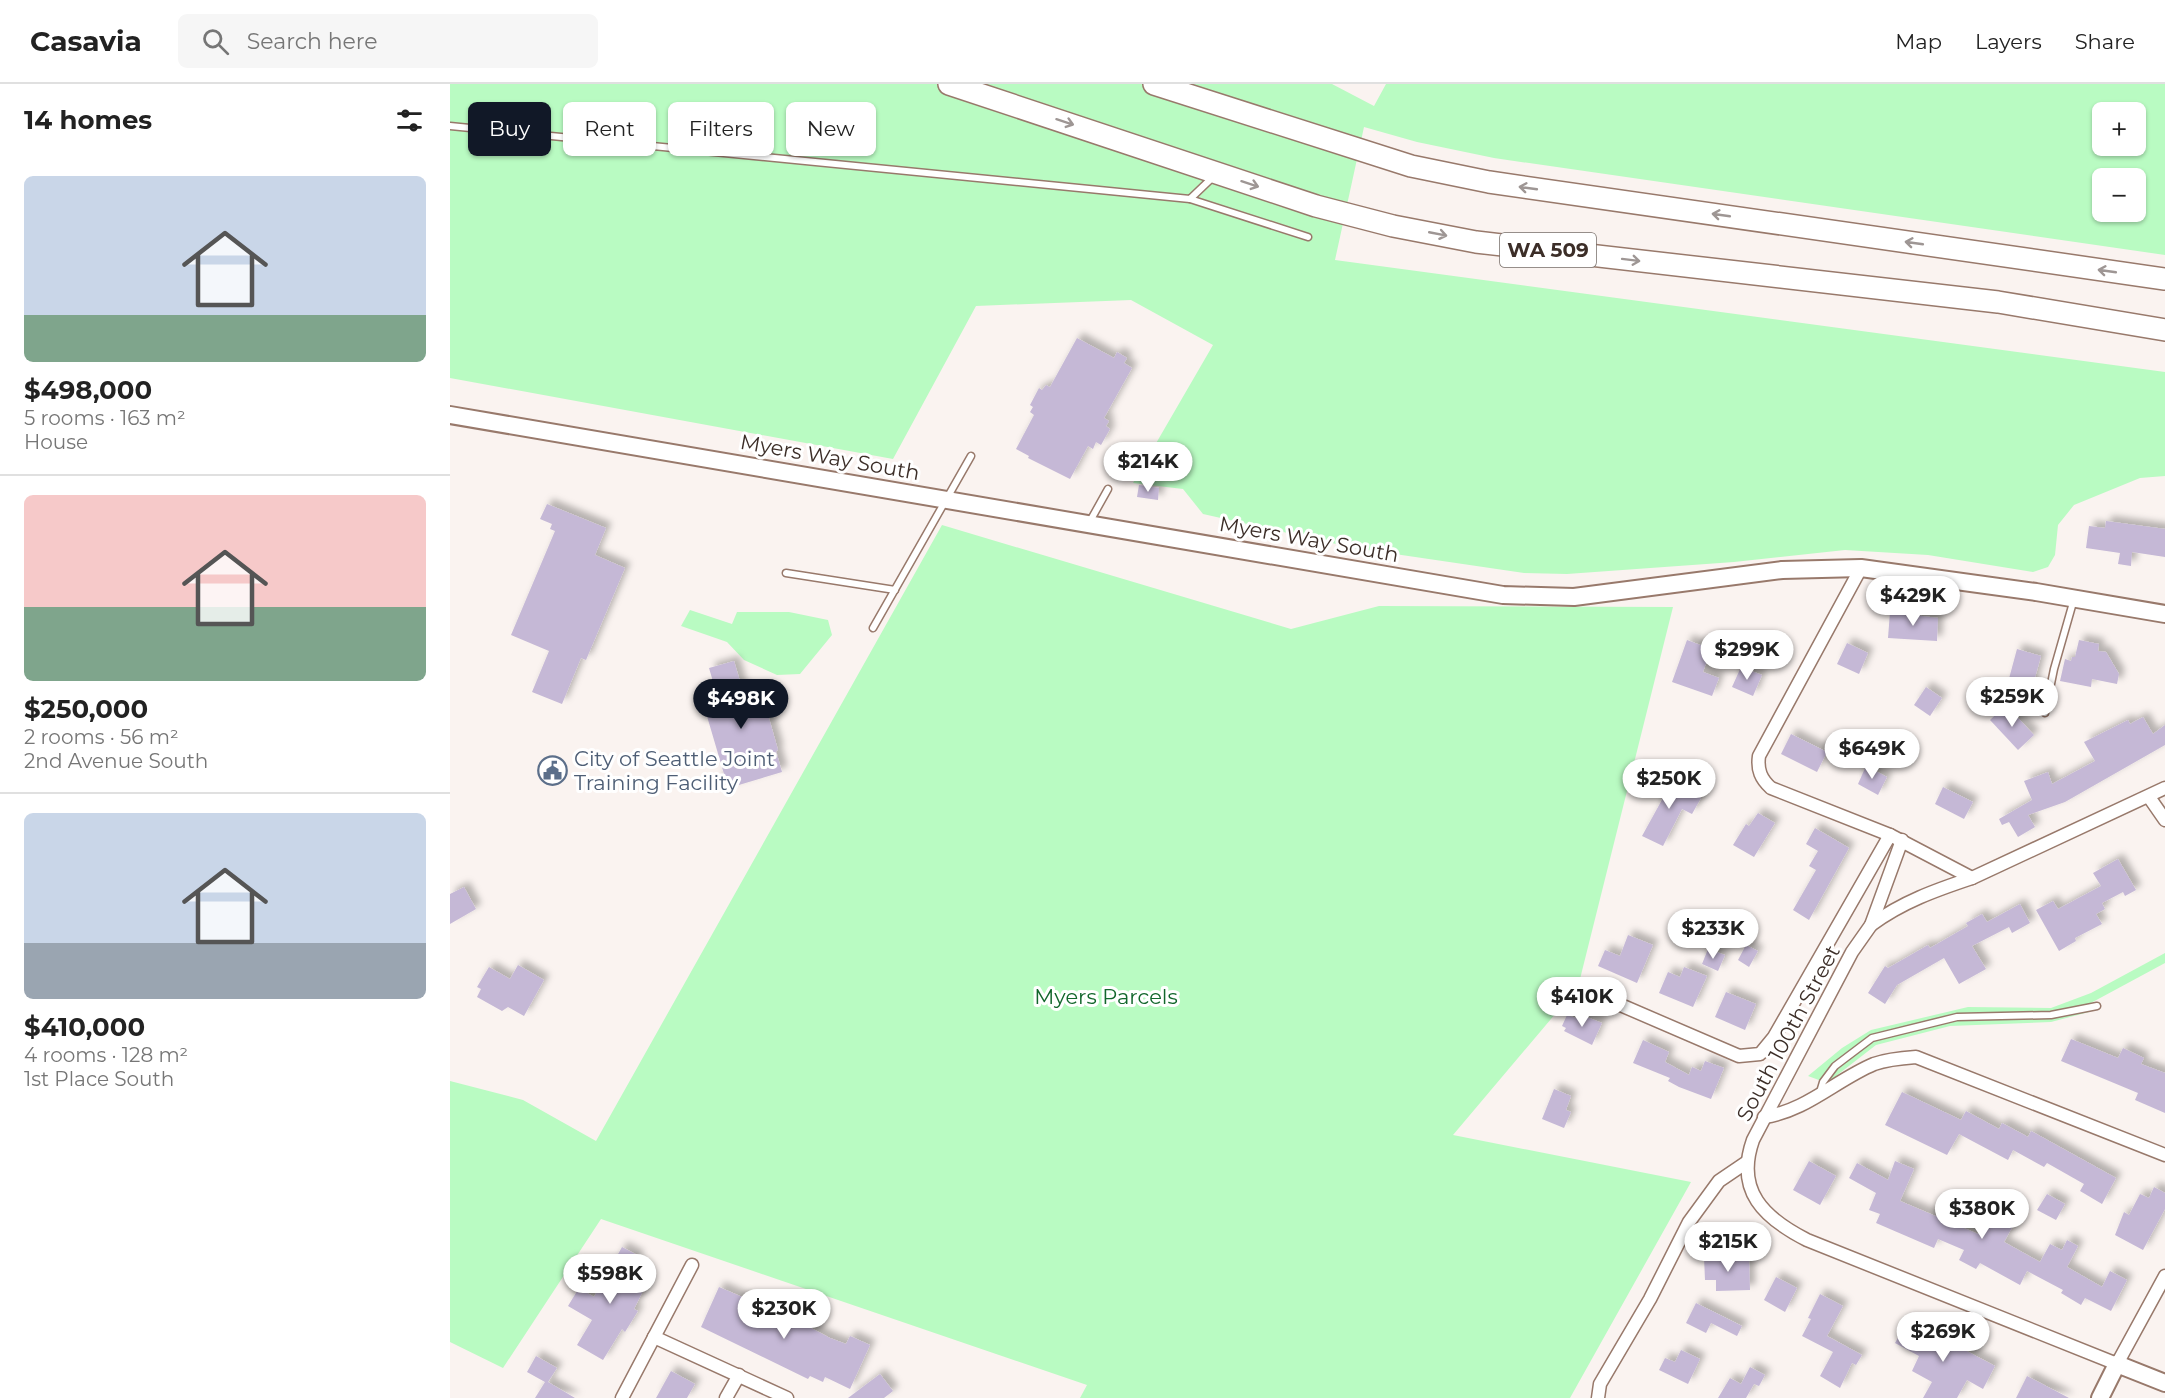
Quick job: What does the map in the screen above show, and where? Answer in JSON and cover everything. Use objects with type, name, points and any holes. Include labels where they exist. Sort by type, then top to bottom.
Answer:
[{"type":"highway","name":"WA 509","points":[[949,84],[1316,206],[1393,226],[1476,242],[1998,302],[2165,330]]},
{"type":"highway","points":[[1154,84],[1411,166],[1489,182],[2165,279]]},
{"type":"main road","name":"Myers Way South","points":[[450,415],[1503,595],[1574,597],[1782,570],[1861,568],[2074,598],[2165,614]]},
{"type":"main road","points":[[2100,1398],[2117,1364],[2165,1383]]},
{"type":"street","points":[[1861,568],[1759,756],[1760,774],[1766,783],[1777,791],[1896,837],[1972,878]]},
{"type":"street","name":"South 100th Street","points":[[1747,1162],[1764,1118],[1852,952],[1871,925],[1894,908],[1929,892],[1972,878],[2165,788]]},
{"type":"street","points":[[2149,797],[2165,820]]},
{"type":"street","name":"South 100th Street","points":[[1871,925],[1896,837]]},
{"type":"street","name":"South 100th Street","points":[[1602,997],[1739,1056],[1760,1054],[1774,1037],[1896,837]]},
{"type":"street","points":[[1764,1118],[1781,1115],[1874,1064],[1895,1058],[1916,1058],[1932,1062],[2165,1155]]},
{"type":"street","points":[[1598,1398],[1600,1384],[1650,1299],[1689,1222],[1719,1181],[1747,1162],[1749,1183],[1757,1202],[1775,1220],[1793,1233],[2117,1364],[2165,1275]]},
{"type":"street","points":[[622,1398],[692,1265]]},
{"type":"street","points":[[654,1337],[787,1398]]},
{"type":"street","points":[[726,1398],[739,1375]]},
{"type":"lane","points":[[450,126],[1190,199],[1308,237]]},
{"type":"lane","points":[[1190,199],[1217,173]]},
{"type":"lane","points":[[873,628],[970,456]]},
{"type":"lane","points":[[1088,523],[1108,489]]},
{"type":"lane","points":[[786,573],[895,590]]},
{"type":"lane","points":[[2045,713],[2054,669],[2074,598]]},
{"type":"lane","points":[[1820,1095],[1823,1082],[1835,1066],[1872,1038],[1957,1017],[2051,1015],[2097,1006]]},
{"type":"green space","points":[[450,84],[1332,84],[1374,106],[1386,84],[2165,84],[2165,255],[1494,158],[1417,142],[1364,127],[1335,260],[2165,372],[2165,476],[2140,478],[2074,505],[2058,525],[2055,555],[2048,567],[2033,572],[1928,555],[1845,550],[1734,562],[1567,574],[1524,573],[1354,548],[1203,514],[1183,489],[1133,483],[1213,345],[1131,300],[976,306],[893,459],[450,378]]},
{"type":"green space","name":"Myers Parcels","points":[[942,525],[1291,629],[1379,606],[1673,607],[1578,987],[1453,1135],[1691,1182],[1570,1398],[1080,1398],[1087,1385],[601,1219],[503,1368],[450,1342],[450,1081],[523,1100],[596,1141]]},
{"type":"green space","points":[[690,610],[732,624],[737,612],[789,612],[828,620],[832,635],[800,674],[777,675],[744,660],[727,642],[681,626]]},
{"type":"green space","points":[[2165,953],[2165,963],[2089,1004],[2089,1012],[2051,1022],[1950,1026],[1876,1045],[1827,1083],[1808,1076],[1842,1048],[1871,1030],[1968,1007],[2051,1008],[2091,993]]},
{"type":"building","points":[[1077,338],[1114,358],[1117,352],[1127,358],[1124,363],[1132,368],[1104,418],[1109,421],[1106,426],[1110,429],[1101,445],[1096,442],[1093,449],[1088,446],[1070,479],[1028,458],[1029,456],[1016,449],[1034,415],[1030,412],[1033,407],[1030,405],[1039,388],[1042,390],[1046,385],[1050,387]]},
{"type":"building","points":[[1139,485],[1159,488],[1158,500],[1137,497]]},
{"type":"building","points":[[547,504],[606,528],[595,555],[625,568],[586,660],[581,658],[562,704],[532,692],[549,651],[511,635],[555,531],[550,529],[552,524],[540,519]]},
{"type":"building","points":[[2106,521],[2165,529],[2165,557],[2132,552],[2131,566],[2118,564],[2120,553],[2086,548],[2089,526],[2105,528]]},
{"type":"building","points":[[1890,612],[1938,618],[1937,641],[1888,638]]},
{"type":"building","points":[[1687,640],[1711,649],[1703,672],[1719,678],[1712,696],[1672,682]]},
{"type":"building","points":[[2079,640],[2099,644],[2098,651],[2106,652],[2119,674],[2117,684],[2092,679],[2091,687],[2060,681],[2065,659],[2071,661],[2072,657],[2075,657]]},
{"type":"building","points":[[1847,643],[1868,653],[1859,674],[1837,664]]},
{"type":"building","points":[[2017,649],[2041,656],[2031,692],[2007,686]]},
{"type":"building","points":[[734,661],[742,688],[746,687],[748,694],[761,690],[782,772],[722,790],[718,775],[724,774],[704,706],[713,704],[711,696],[717,695],[709,668]]},
{"type":"building","points":[[1741,667],[1762,675],[1753,696],[1732,687]]},
{"type":"building","points":[[1926,687],[1942,698],[1930,716],[1914,705]]},
{"type":"building","points":[[2006,705],[2034,735],[2018,750],[1990,720]]},
{"type":"building","points":[[2143,717],[2153,734],[2165,725],[2165,745],[2065,802],[2028,815],[2035,827],[2018,837],[2009,822],[2002,825],[1999,819],[2032,800],[2024,781],[2048,772],[2052,784],[2095,761],[2084,742],[2128,720],[2130,724]]},
{"type":"building","points":[[1791,734],[1827,752],[1817,772],[1781,754]]},
{"type":"building","points":[[1866,766],[1887,777],[1878,795],[1858,784]]},
{"type":"building","points":[[1662,776],[1701,798],[1692,814],[1682,809],[1663,846],[1642,836],[1663,798],[1652,792]]},
{"type":"building","points":[[1943,787],[1973,802],[1964,819],[1935,804]]},
{"type":"building","points":[[1758,813],[1775,823],[1754,857],[1733,845],[1746,824],[1749,826]]},
{"type":"building","points":[[1815,828],[1849,848],[1809,920],[1793,910],[1816,870],[1809,866],[1818,851],[1806,844]]},
{"type":"building","points":[[2118,859],[2136,890],[2125,896],[2123,892],[2102,903],[2105,909],[2096,914],[2102,924],[2075,938],[2076,941],[2059,951],[2036,910],[2053,901],[2058,909],[2101,886],[2093,873]]},
{"type":"building","points":[[464,887],[476,909],[450,924],[450,894]]},
{"type":"building","points":[[2020,904],[2030,923],[2012,933],[2009,927],[1972,946],[1986,969],[1959,984],[1944,958],[1897,985],[1885,1004],[1868,993],[1885,966],[1888,968],[1928,945],[1930,948],[1968,926],[1966,923],[1982,914],[1987,922]]},
{"type":"building","points":[[1628,935],[1653,945],[1637,983],[1598,966],[1605,950],[1620,956]]},
{"type":"building","points":[[1746,945],[1758,951],[1749,967],[1738,960]]},
{"type":"building","points":[[1708,949],[1725,955],[1718,971],[1702,964]]},
{"type":"building","points":[[518,965],[544,980],[524,1016],[508,1007],[502,1011],[477,997],[481,989],[477,987],[489,967],[510,979]]},
{"type":"building","points":[[1684,967],[1707,976],[1693,1007],[1659,993],[1668,972],[1680,977]]},
{"type":"building","points":[[1726,992],[1756,1004],[1745,1030],[1715,1017]]},
{"type":"building","points":[[1567,1015],[1582,1020],[1584,1016],[1602,1023],[1592,1045],[1564,1031],[1566,1028],[1562,1026]]},
{"type":"building","points":[[2071,1039],[2118,1058],[2123,1048],[2144,1058],[2141,1064],[2165,1073],[2165,1113],[2135,1100],[2138,1093],[2061,1061]]},
{"type":"building","points":[[1643,1040],[1669,1052],[1665,1062],[1689,1075],[1692,1067],[1701,1071],[1705,1061],[1724,1068],[1711,1099],[1679,1087],[1668,1081],[1670,1078],[1633,1063]]},
{"type":"building","points":[[1554,1089],[1571,1096],[1566,1110],[1571,1112],[1564,1128],[1542,1119]]},
{"type":"building","points":[[1902,1092],[1961,1120],[1966,1111],[1999,1129],[2002,1123],[2028,1137],[2031,1131],[2116,1178],[2102,1204],[2080,1191],[2084,1184],[2047,1163],[2044,1167],[2013,1150],[2008,1160],[1959,1134],[1947,1155],[1885,1125]]},
{"type":"building","points":[[1809,1161],[1836,1176],[1820,1205],[1793,1190]]},
{"type":"building","points":[[1895,1161],[1914,1169],[1900,1201],[1978,1234],[1997,1201],[2009,1207],[2003,1216],[2015,1222],[2004,1242],[2040,1262],[2050,1244],[2062,1250],[2067,1240],[2078,1246],[2067,1267],[2102,1287],[2110,1271],[2127,1280],[2111,1311],[2085,1298],[2081,1305],[2061,1293],[2063,1290],[2027,1271],[2020,1285],[1980,1263],[1976,1269],[1959,1260],[1964,1250],[1938,1239],[1934,1248],[1876,1223],[1880,1214],[1869,1210],[1876,1193],[1849,1178],[1857,1163],[1888,1180]]},
{"type":"building","points":[[2154,1187],[2165,1193],[2165,1209],[2143,1250],[2115,1235],[2124,1212],[2129,1215],[2140,1194],[2149,1198]]},
{"type":"building","points":[[2047,1194],[2065,1204],[2056,1220],[2037,1210]]},
{"type":"building","points":[[622,1247],[639,1256],[631,1270],[647,1279],[634,1309],[638,1311],[625,1332],[622,1329],[603,1360],[577,1345],[592,1320],[568,1306],[579,1288],[594,1297]]},
{"type":"building","points":[[1749,1256],[1750,1290],[1716,1291],[1716,1280],[1705,1280],[1704,1257]]},
{"type":"building","points":[[1776,1277],[1797,1288],[1785,1312],[1764,1300]]},
{"type":"building","points":[[719,1287],[796,1320],[830,1338],[846,1344],[850,1336],[870,1345],[850,1389],[825,1377],[823,1382],[810,1376],[808,1379],[701,1327]]},
{"type":"building","points":[[1820,1294],[1843,1306],[1827,1336],[1862,1355],[1856,1365],[1852,1363],[1840,1388],[1820,1376],[1833,1352],[1802,1336]]},
{"type":"building","points":[[1696,1303],[1742,1326],[1737,1336],[1711,1323],[1706,1333],[1686,1323]]},
{"type":"building","points":[[1908,1320],[1995,1366],[1983,1389],[1967,1380],[1957,1398],[1923,1398],[1932,1382],[1912,1371],[1919,1356],[1895,1343]]},
{"type":"building","points":[[1681,1350],[1700,1359],[1688,1384],[1659,1370],[1665,1358],[1675,1362]]},
{"type":"building","points":[[536,1356],[557,1368],[548,1382],[575,1398],[535,1398],[545,1382],[527,1372]]},
{"type":"building","points":[[1750,1367],[1765,1375],[1759,1386],[1754,1384],[1746,1398],[1718,1398],[1730,1378],[1741,1384]]},
{"type":"building","points":[[671,1371],[695,1384],[687,1398],[656,1398]]},
{"type":"building","points":[[880,1374],[893,1391],[884,1398],[848,1398]]},
{"type":"building","points":[[2027,1376],[2069,1398],[2016,1398]]},
{"type":"place","name":"City of Seattle Joint Training Facility","points":[[553,770]]}]
